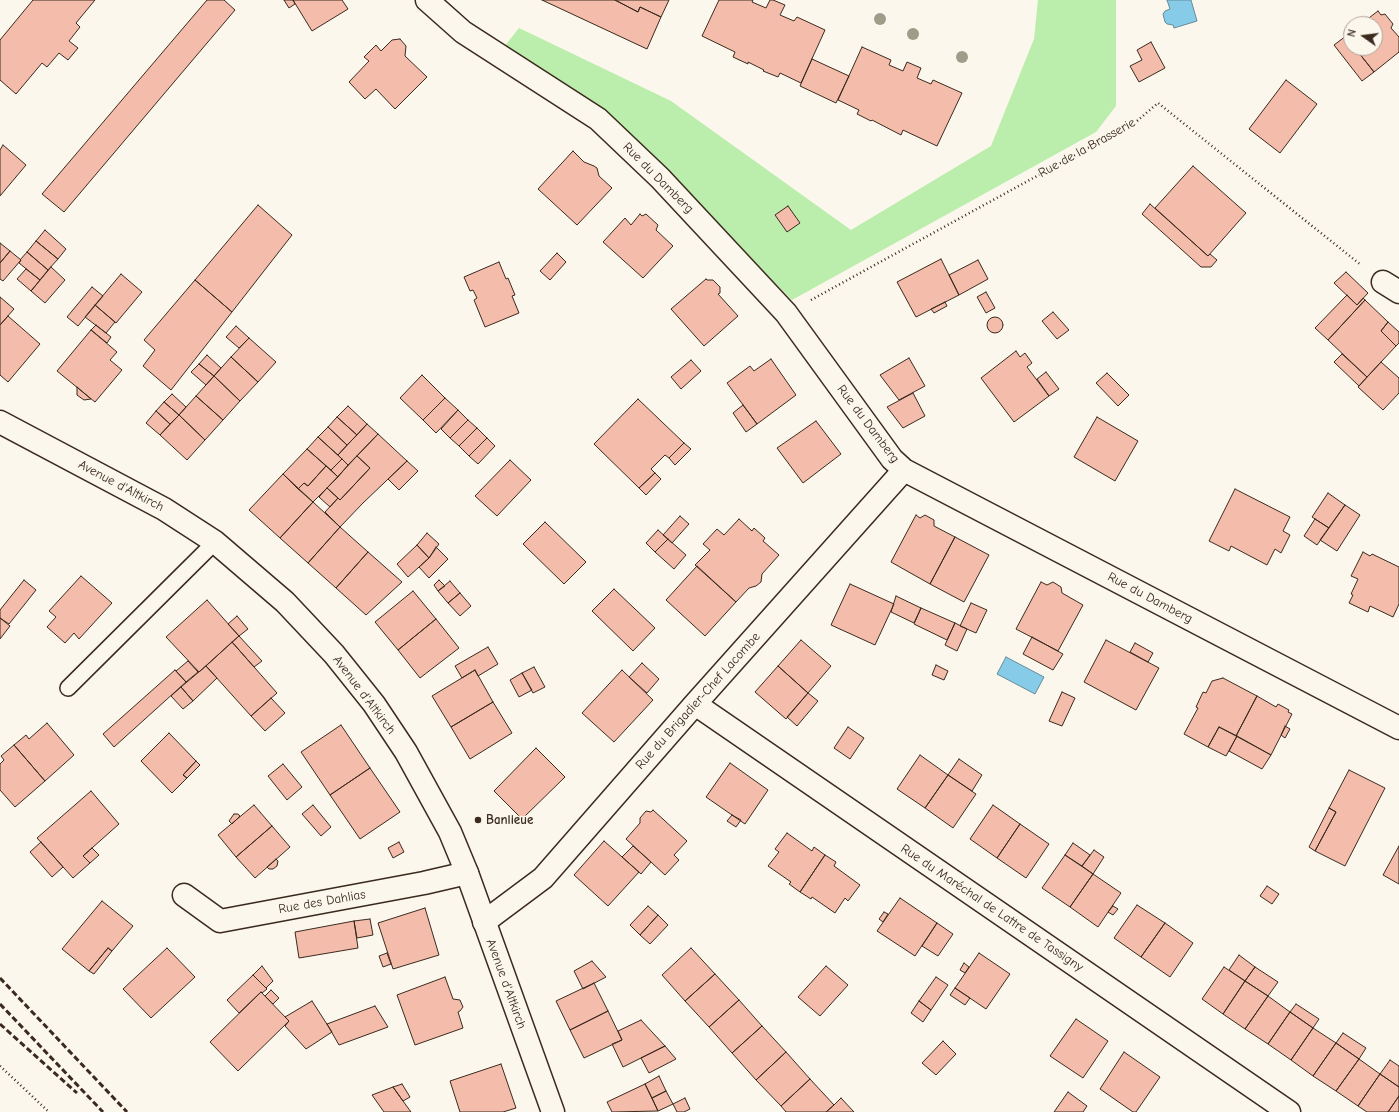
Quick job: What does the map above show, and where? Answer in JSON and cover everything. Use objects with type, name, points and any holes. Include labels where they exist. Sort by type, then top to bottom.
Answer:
[{"type":"street","name":"Rue du Damberg","points":[[427,0],[463,32],[598,119],[660,178],[786,313],[892,459],[904,470],[1399,728]]},
{"type":"street","name":"Avenue d'Altkirch","points":[[0,422],[164,509],[215,542],[285,602],[334,654],[374,704],[406,752],[450,832],[467,873],[553,1112]]},
{"type":"street","name":"Rue du Brigadier-Chef Lacombe","points":[[484,922],[543,878],[695,704],[904,470]]},
{"type":"street","name":"Rue du Maréchal de Lattre de Tassigny","points":[[695,704],[1289,1112]]},
{"type":"street","name":"Rue des Dahlias","points":[[184,895],[220,921],[424,883],[467,873]]},
{"type":"lane","points":[[68,688],[215,542]]},
{"type":"path","name":"Rue de la Brasserie","points":[[786,313],[1137,121],[1158,103],[1391,287]]},
{"type":"path","points":[[0,1066],[49,1112]]},
{"type":"green space","points":[[1038,0],[1116,0],[1116,106],[1096,132],[792,300],[609,118],[504,47],[519,28],[671,101],[851,230],[991,146],[1034,39]]},
{"type":"water","points":[[1167,0],[1191,0],[1197,21],[1174,28],[1173,25],[1167,24],[1163,14],[1165,11],[1170,9]]},
{"type":"water","points":[[1006,657],[1044,677],[1035,694],[997,674]]},
{"type":"building","points":[[33,0],[95,0],[76,23],[80,27],[69,41],[78,48],[68,60],[59,53],[47,67],[42,63],[16,94],[0,80],[0,40]]},
{"type":"building","points":[[207,0],[224,0],[235,10],[64,212],[42,194]]},
{"type":"building","points":[[284,0],[293,0],[295,4],[289,8]]},
{"type":"building","points":[[293,0],[342,0],[348,9],[312,31]]},
{"type":"building","points":[[542,0],[615,0],[638,12],[640,7],[661,17],[647,49]]},
{"type":"building","points":[[615,0],[669,0],[661,17],[640,7],[638,12]]},
{"type":"building","points":[[719,0],[753,0],[752,2],[766,8],[770,0],[773,0],[785,5],[780,15],[794,21],[797,17],[825,30],[801,83],[780,73],[778,77],[763,71],[764,70],[748,62],[748,64],[733,57],[735,52],[702,36]]},
{"type":"building","points":[[1378,11],[1381,15],[1385,14],[1393,24],[1391,28],[1399,37],[1399,52],[1374,72],[1361,56],[1383,56],[1383,16],[1371,16]]},
{"type":"building","points":[[1343,38],[1343,56],[1361,56],[1374,72],[1362,81],[1334,45]]},
{"type":"building","points":[[400,39],[406,46],[405,56],[427,77],[395,109],[376,89],[365,99],[349,82],[369,61],[364,57],[376,45],[381,51],[392,40]]},
{"type":"building","points":[[1151,42],[1165,68],[1139,82],[1130,66],[1142,60],[1137,50]]},
{"type":"building","points":[[862,47],[891,60],[889,65],[903,71],[907,62],[921,68],[917,78],[931,84],[933,80],[962,93],[937,146],[903,130],[901,135],[857,114],[859,110],[838,100]]},
{"type":"building","points":[[812,59],[849,76],[836,103],[800,86]]},
{"type":"building","points":[[1286,80],[1317,104],[1280,153],[1249,129]]},
{"type":"building","points":[[3,145],[26,165],[0,196],[0,150]]},
{"type":"building","points":[[573,151],[584,162],[597,168],[599,176],[612,188],[577,225],[538,189]]},
{"type":"building","points":[[1193,166],[1246,213],[1208,256],[1155,208]]},
{"type":"building","points":[[1150,204],[1208,256],[1210,254],[1217,260],[1211,267],[1201,267],[1142,214]]},
{"type":"building","points":[[258,205],[292,235],[232,312],[195,280]]},
{"type":"building","points":[[788,206],[800,223],[787,232],[775,215]]},
{"type":"building","points":[[640,214],[642,216],[646,214],[658,225],[656,230],[673,246],[643,278],[603,242],[625,218],[631,225]]},
{"type":"building","points":[[45,230],[66,249],[58,259],[36,241]]},
{"type":"building","points":[[36,241],[58,259],[48,270],[27,252]]},
{"type":"building","points":[[0,243],[10,251],[0,263]]},
{"type":"building","points":[[10,251],[21,260],[3,281],[0,279],[0,263]]},
{"type":"building","points":[[27,252],[48,270],[40,280],[19,263]]},
{"type":"building","points":[[557,253],[566,262],[550,280],[540,271]]},
{"type":"building","points":[[941,259],[959,295],[916,317],[897,282]]},
{"type":"building","points":[[978,260],[988,279],[959,295],[949,275]]},
{"type":"building","points":[[499,262],[515,295],[512,296],[519,313],[485,327],[474,300],[477,298],[473,290],[470,291],[464,277]]},
{"type":"building","points":[[51,267],[65,280],[45,303],[31,291]]},
{"type":"building","points":[[26,269],[40,280],[31,291],[17,279]]},
{"type":"building","points":[[1346,272],[1368,293],[1357,305],[1334,283]]},
{"type":"building","points":[[121,274],[142,292],[116,323],[95,305]]},
{"type":"building","points":[[706,279],[713,280],[720,287],[720,293],[718,294],[738,316],[704,346],[671,309]]},
{"type":"building","points":[[195,280],[232,312],[171,390],[143,366],[155,350],[144,340]]},
{"type":"building","points":[[92,287],[103,296],[78,326],[67,317]]},
{"type":"building","points":[[986,292],[995,308],[986,313],[977,297]]},
{"type":"building","points":[[1347,295],[1357,305],[1363,298],[1365,300],[1328,340],[1315,328]]},
{"type":"building","points":[[0,297],[14,309],[0,325]]},
{"type":"building","points":[[1365,300],[1388,322],[1381,331],[1396,346],[1367,377],[1328,340]]},
{"type":"building","points":[[945,302],[947,306],[934,313],[931,309]]},
{"type":"building","points":[[95,305],[115,322],[106,333],[85,317]]},
{"type":"building","points":[[1053,312],[1069,330],[1057,339],[1042,321]]},
{"type":"building","points":[[8,316],[40,344],[8,382],[0,375],[0,325]]},
{"type":"building","points":[[995,317],[1001,319],[1003,325],[1001,331],[995,333],[989,331],[987,325],[989,319]]},
{"type":"building","points":[[1388,322],[1399,332],[1399,343],[1396,346],[1381,331]]},
{"type":"building","points":[[96,325],[111,337],[107,343],[91,330]]},
{"type":"building","points":[[236,326],[249,338],[239,348],[226,337]]},
{"type":"building","points":[[91,330],[117,352],[110,360],[122,370],[95,402],[57,371]]},
{"type":"building","points":[[249,338],[276,362],[258,382],[231,357]]},
{"type":"building","points":[[1016,351],[1020,357],[1025,353],[1032,363],[1027,367],[1049,396],[1014,422],[981,378]]},
{"type":"building","points":[[1342,354],[1367,377],[1359,386],[1334,362]]},
{"type":"building","points":[[207,355],[221,368],[214,376],[199,364]]},
{"type":"building","points":[[231,357],[258,382],[240,401],[214,376]]},
{"type":"building","points":[[909,358],[925,386],[899,400],[880,375]]},
{"type":"building","points":[[771,359],[796,395],[757,424],[727,383],[750,366],[754,371]]},
{"type":"building","points":[[691,360],[701,371],[681,389],[671,377]]},
{"type":"building","points":[[1381,362],[1399,378],[1399,393],[1383,410],[1358,387]]},
{"type":"building","points":[[199,364],[214,376],[206,385],[191,372]]},
{"type":"building","points":[[1046,372],[1059,389],[1049,396],[1037,379]]},
{"type":"building","points":[[1107,373],[1129,395],[1118,406],[1096,383]]},
{"type":"building","points":[[422,375],[445,398],[423,420],[400,398]]},
{"type":"building","points":[[214,376],[240,401],[223,420],[196,396]]},
{"type":"building","points":[[77,387],[91,399],[84,400],[77,395]]},
{"type":"building","points":[[913,393],[925,416],[903,428],[887,407]]},
{"type":"building","points":[[172,394],[186,407],[179,415],[164,402]]},
{"type":"building","points":[[196,396],[223,420],[205,440],[179,415]]},
{"type":"building","points":[[445,398],[458,410],[436,433],[423,420]]},
{"type":"building","points":[[638,399],[684,443],[669,458],[665,455],[651,469],[655,473],[639,488],[594,444]]},
{"type":"building","points":[[164,402],[179,415],[170,424],[156,411]]},
{"type":"building","points":[[743,405],[757,424],[746,432],[733,413]]},
{"type":"building","points":[[348,406],[367,424],[357,435],[337,417]]},
{"type":"building","points":[[458,410],[468,420],[450,438],[441,429]]},
{"type":"building","points":[[156,411],[170,424],[160,435],[146,423]]},
{"type":"building","points":[[179,415],[205,440],[187,460],[160,435]]},
{"type":"building","points":[[337,417],[357,435],[347,445],[328,427]]},
{"type":"building","points":[[1097,417],[1138,441],[1115,481],[1074,457]]},
{"type":"building","points":[[468,420],[477,428],[459,446],[450,438]]},
{"type":"building","points":[[816,421],[841,454],[803,483],[777,448]]},
{"type":"building","points":[[367,424],[378,434],[348,465],[338,455]]},
{"type":"building","points":[[328,427],[347,445],[338,455],[318,437]]},
{"type":"building","points":[[477,428],[487,438],[469,456],[459,446]]},
{"type":"building","points":[[378,434],[407,461],[340,527],[325,512],[338,498],[340,500],[370,468],[357,456]]},
{"type":"building","points":[[318,437],[342,459],[331,470],[307,449]]},
{"type":"building","points":[[487,438],[495,446],[478,464],[469,456]]},
{"type":"building","points":[[684,443],[691,449],[675,465],[669,458]]},
{"type":"building","points":[[307,449],[326,466],[308,486],[304,483],[298,489],[283,474]]},
{"type":"building","points":[[357,456],[370,468],[340,500],[327,488]]},
{"type":"building","points":[[342,459],[348,465],[338,477],[331,470]]},
{"type":"building","points":[[510,460],[531,480],[497,516],[475,496]]},
{"type":"building","points":[[407,461],[418,471],[399,490],[388,479]]},
{"type":"building","points":[[326,466],[338,477],[313,502],[298,489],[304,483],[308,486]]},
{"type":"building","points":[[655,473],[661,479],[646,495],[639,488]]},
{"type":"building","points":[[283,474],[313,502],[280,538],[249,510]]},
{"type":"building","points":[[327,488],[338,498],[330,507],[319,497]]},
{"type":"building","points":[[1235,489],[1290,517],[1283,531],[1290,535],[1281,553],[1275,549],[1267,565],[1231,546],[1229,551],[1209,541]]},
{"type":"building","points":[[1328,493],[1345,505],[1329,528],[1312,517]]},
{"type":"building","points":[[313,502],[340,527],[308,563],[280,538]]},
{"type":"building","points":[[1345,505],[1360,515],[1337,551],[1320,540]]},
{"type":"building","points":[[916,515],[920,518],[925,515],[934,520],[934,526],[955,537],[930,584],[891,562]]},
{"type":"building","points":[[680,516],[689,524],[672,543],[663,535]]},
{"type":"building","points":[[739,519],[752,531],[754,528],[765,538],[763,541],[779,555],[762,574],[761,582],[756,586],[749,588],[736,602],[695,565],[710,550],[703,544],[717,529],[724,535]]},
{"type":"building","points":[[1315,519],[1329,528],[1317,545],[1304,536]]},
{"type":"building","points":[[545,522],[586,562],[564,584],[523,544]]},
{"type":"building","points":[[340,527],[368,552],[336,588],[308,563]]},
{"type":"building","points":[[658,530],[668,539],[655,552],[646,543]]},
{"type":"building","points":[[427,533],[439,544],[429,558],[417,545]]},
{"type":"building","points":[[955,537],[989,555],[964,602],[930,584]]},
{"type":"building","points":[[668,539],[686,555],[674,569],[655,552]]},
{"type":"building","points":[[417,545],[429,558],[408,577],[397,564]]},
{"type":"building","points":[[436,547],[448,559],[429,578],[419,567],[429,558]]},
{"type":"building","points":[[368,552],[402,582],[366,615],[336,588]]},
{"type":"building","points":[[1363,552],[1370,556],[1372,554],[1399,567],[1399,604],[1393,617],[1370,606],[1368,612],[1349,603],[1353,595],[1351,594],[1358,579],[1351,576]]},
{"type":"building","points":[[697,566],[736,602],[705,636],[666,600]]},
{"type":"building","points":[[81,576],[112,603],[79,639],[74,633],[65,643],[47,627],[56,617],[49,611]]},
{"type":"building","points":[[24,580],[36,590],[9,624],[0,618],[0,610]]},
{"type":"building","points":[[439,580],[445,586],[438,591],[434,585]]},
{"type":"building","points":[[450,581],[460,593],[448,603],[438,591]]},
{"type":"building","points":[[1041,582],[1047,585],[1053,582],[1061,587],[1062,593],[1083,605],[1058,651],[1016,629]]},
{"type":"building","points":[[850,584],[894,604],[875,645],[831,625]]},
{"type":"building","points":[[614,589],[655,628],[633,651],[592,611]]},
{"type":"building","points":[[413,591],[436,619],[398,650],[375,622]]},
{"type":"building","points":[[460,593],[471,606],[460,616],[448,603]]},
{"type":"building","points":[[896,596],[921,608],[914,623],[891,612]]},
{"type":"building","points":[[207,600],[239,636],[199,672],[166,637]]},
{"type":"building","points":[[971,603],[987,610],[976,633],[960,626]]},
{"type":"building","points":[[921,608],[955,623],[947,640],[914,624]]},
{"type":"building","points":[[237,616],[248,629],[239,636],[228,624]]},
{"type":"building","points":[[0,618],[10,626],[0,639]]},
{"type":"building","points":[[436,619],[459,648],[420,678],[398,650]]},
{"type":"building","points":[[955,623],[967,629],[957,651],[945,645]]},
{"type":"building","points":[[239,636],[262,661],[254,667],[232,642]]},
{"type":"building","points":[[1032,637],[1063,654],[1053,670],[1023,654]]},
{"type":"building","points":[[801,640],[831,666],[808,693],[778,666]]},
{"type":"building","points":[[1106,640],[1159,668],[1136,710],[1084,682]]},
{"type":"building","points":[[232,642],[277,693],[251,716],[206,666]]},
{"type":"building","points":[[1135,643],[1153,653],[1148,662],[1130,652]]},
{"type":"building","points":[[488,647],[498,664],[478,676],[475,670],[462,678],[455,666]]},
{"type":"building","points":[[188,661],[198,672],[186,682],[176,671]]},
{"type":"building","points":[[642,663],[659,679],[647,693],[629,677]]},
{"type":"building","points":[[936,665],[948,671],[944,680],[932,675]]},
{"type":"building","points":[[206,666],[217,678],[193,701],[181,687]]},
{"type":"building","points":[[778,666],[808,693],[786,719],[755,692]]},
{"type":"building","points":[[534,667],[545,687],[533,693],[522,673]]},
{"type":"building","points":[[175,670],[186,682],[114,747],[103,734]]},
{"type":"building","points":[[475,670],[493,702],[451,727],[432,696]]},
{"type":"building","points":[[622,670],[653,700],[614,742],[582,713]]},
{"type":"building","points":[[522,673],[532,690],[519,697],[510,680]]},
{"type":"building","points":[[1223,678],[1257,696],[1236,736],[1219,727],[1208,747],[1184,734],[1198,708],[1196,707],[1203,692],[1206,693],[1212,681]]},
{"type":"building","points":[[181,687],[193,701],[183,709],[171,696]]},
{"type":"building","points":[[1062,692],[1075,698],[1062,726],[1049,721]]},
{"type":"building","points":[[808,693],[818,701],[797,726],[787,717]]},
{"type":"building","points":[[1257,696],[1276,707],[1278,704],[1289,710],[1288,712],[1292,714],[1271,755],[1236,736]]},
{"type":"building","points":[[271,698],[285,713],[265,731],[251,716]]},
{"type":"building","points":[[493,702],[512,733],[470,759],[451,727]]},
{"type":"building","points":[[47,723],[74,755],[45,781],[14,745],[26,735],[29,739]]},
{"type":"building","points":[[341,725],[370,768],[330,795],[301,752]]},
{"type":"building","points":[[1285,726],[1290,729],[1285,738],[1281,735]]},
{"type":"building","points":[[848,727],[864,738],[850,759],[834,748]]},
{"type":"building","points":[[1219,727],[1237,736],[1226,756],[1208,747]]},
{"type":"building","points":[[169,733],[196,761],[183,775],[187,778],[172,793],[141,761]]},
{"type":"building","points":[[1237,736],[1271,755],[1262,769],[1229,751]]},
{"type":"building","points":[[14,745],[45,781],[15,807],[0,790],[0,764],[4,760],[1,756]]},
{"type":"building","points":[[536,748],[565,777],[522,819],[494,791]]},
{"type":"building","points":[[920,755],[948,775],[925,808],[897,789]]},
{"type":"building","points":[[959,759],[982,775],[972,791],[948,775]]},
{"type":"building","points":[[196,761],[200,765],[187,778],[183,775]]},
{"type":"building","points":[[730,763],[768,790],[745,824],[706,797]]},
{"type":"building","points":[[283,764],[302,787],[287,800],[268,776]]},
{"type":"building","points":[[370,768],[400,812],[360,839],[330,795]]},
{"type":"building","points":[[1349,770],[1385,788],[1345,866],[1315,851],[1336,812],[1329,808]]},
{"type":"building","points":[[948,775],[976,794],[953,828],[925,808]]},
{"type":"building","points":[[91,791],[119,824],[83,856],[90,863],[73,878],[37,838]]},
{"type":"building","points":[[254,805],[272,826],[236,857],[218,835]]},
{"type":"building","points":[[313,805],[331,827],[321,836],[302,814]]},
{"type":"building","points":[[993,805],[1020,824],[997,858],[970,839]]},
{"type":"building","points":[[1329,808],[1336,812],[1315,851],[1309,847]]},
{"type":"building","points":[[653,810],[687,841],[674,855],[679,860],[665,875],[626,839],[640,823],[640,818],[646,811],[651,812]]},
{"type":"building","points":[[234,814],[238,814],[240,816],[232,824],[229,821]]},
{"type":"building","points":[[732,815],[741,820],[736,827],[727,821]]},
{"type":"building","points":[[1020,824],[1049,844],[1026,878],[997,858]]},
{"type":"building","points":[[272,826],[290,847],[255,878],[236,857]]},
{"type":"building","points":[[787,833],[812,851],[814,847],[825,855],[800,892],[789,884],[791,882],[768,866],[779,852],[775,849]]},
{"type":"building","points":[[604,841],[639,872],[608,906],[574,875]]},
{"type":"building","points":[[41,842],[63,867],[52,877],[30,852]]},
{"type":"building","points":[[399,842],[404,852],[393,858],[388,848]]},
{"type":"building","points":[[1073,843],[1090,855],[1082,866],[1065,855]]},
{"type":"building","points":[[633,846],[651,862],[641,874],[622,857]]},
{"type":"building","points":[[1399,846],[1399,884],[1383,875]]},
{"type":"building","points":[[92,848],[99,855],[90,863],[83,856]]},
{"type":"building","points":[[1094,850],[1104,857],[1093,874],[1082,866]]},
{"type":"building","points":[[825,855],[836,862],[834,866],[860,885],[848,901],[845,898],[835,913],[812,897],[811,899],[800,892]]},
{"type":"building","points":[[1065,855],[1093,874],[1070,907],[1042,888]]},
{"type":"building","points":[[276,859],[278,861],[277,866],[273,869],[269,869],[267,867]]},
{"type":"building","points":[[1093,874],[1121,893],[1098,927],[1070,907]]},
{"type":"building","points":[[1267,886],[1279,894],[1272,904],[1260,896]]},
{"type":"building","points":[[900,898],[937,923],[915,956],[877,931]]},
{"type":"building","points":[[102,901],[133,926],[112,951],[108,948],[89,971],[62,949]]},
{"type":"building","points":[[1137,905],[1165,923],[1141,957],[1114,938]]},
{"type":"building","points":[[648,906],[658,915],[640,935],[630,925]]},
{"type":"building","points":[[1113,906],[1118,909],[1113,915],[1108,912]]},
{"type":"building","points":[[425,908],[439,955],[393,969],[378,923]]},
{"type":"building","points":[[884,912],[888,914],[883,922],[879,919]]},
{"type":"building","points":[[658,915],[668,925],[650,944],[640,935]]},
{"type":"building","points":[[370,919],[373,935],[357,938],[354,921]]},
{"type":"building","points":[[354,921],[358,948],[299,958],[295,932]]},
{"type":"building","points":[[937,923],[953,934],[938,956],[922,946]]},
{"type":"building","points":[[1165,923],[1193,943],[1170,977],[1141,957]]},
{"type":"building","points":[[108,948],[112,951],[94,974],[89,971]]},
{"type":"building","points":[[167,948],[195,977],[151,1018],[123,989]]},
{"type":"building","points":[[691,948],[715,974],[685,1001],[662,975]]},
{"type":"building","points":[[387,953],[391,964],[383,967],[379,956]]},
{"type":"building","points":[[979,953],[1010,974],[986,1009],[955,988]]},
{"type":"building","points":[[1239,955],[1255,967],[1245,981],[1229,970]]},
{"type":"building","points":[[592,961],[606,977],[583,989],[574,971]]},
{"type":"building","points":[[964,963],[969,967],[965,973],[960,970]]},
{"type":"building","points":[[262,966],[273,981],[266,988],[253,975]]},
{"type":"building","points":[[826,966],[848,985],[820,1016],[798,997]]},
{"type":"building","points":[[1224,967],[1245,981],[1223,1014],[1202,999]]},
{"type":"building","points":[[1255,967],[1278,982],[1268,996],[1245,981]]},
{"type":"building","points":[[715,974],[739,1000],[709,1027],[685,1001]]},
{"type":"building","points":[[253,975],[267,989],[262,993],[261,992],[239,1013],[227,1000]]},
{"type":"building","points":[[445,977],[453,999],[460,1000],[463,1007],[458,1012],[463,1028],[415,1045],[397,995]]},
{"type":"building","points":[[936,977],[948,985],[931,1010],[919,1001]]},
{"type":"building","points":[[1245,981],[1268,996],[1245,1029],[1223,1014]]},
{"type":"building","points":[[594,983],[608,1011],[570,1030],[556,1001]]},
{"type":"building","points":[[955,988],[970,998],[965,1005],[950,995]]},
{"type":"building","points":[[271,990],[279,998],[273,1004],[265,996]]},
{"type":"building","points":[[261,992],[289,1021],[238,1071],[210,1042]]},
{"type":"building","points":[[1268,996],[1290,1012],[1268,1044],[1245,1029]]},
{"type":"building","points":[[739,1000],[762,1026],[732,1053],[709,1027]]},
{"type":"building","points":[[312,1001],[332,1032],[306,1049],[285,1026],[289,1021],[285,1017]]},
{"type":"building","points":[[919,1001],[931,1010],[923,1022],[911,1013]]},
{"type":"building","points":[[1296,1004],[1319,1019],[1313,1028],[1290,1012]]},
{"type":"building","points":[[375,1006],[388,1027],[339,1045],[327,1024]]},
{"type":"building","points":[[608,1011],[622,1040],[584,1058],[570,1030]]},
{"type":"building","points":[[1290,1012],[1313,1028],[1291,1060],[1268,1044]]},
{"type":"building","points":[[1076,1019],[1108,1041],[1083,1078],[1050,1056]]},
{"type":"building","points":[[641,1020],[665,1046],[623,1067],[612,1044],[622,1040],[618,1031]]},
{"type":"building","points":[[762,1026],[786,1052],[756,1080],[732,1053]]},
{"type":"building","points":[[1313,1028],[1336,1043],[1313,1076],[1291,1060]]},
{"type":"building","points":[[1343,1033],[1366,1048],[1359,1059],[1336,1043]]},
{"type":"building","points":[[943,1041],[956,1054],[936,1075],[922,1063]]},
{"type":"building","points":[[1336,1043],[1359,1059],[1336,1091],[1313,1076]]},
{"type":"building","points":[[665,1046],[676,1059],[649,1073],[641,1058]]},
{"type":"building","points":[[786,1052],[810,1079],[781,1106],[756,1080]]},
{"type":"building","points":[[1124,1052],[1160,1077],[1136,1112],[1133,1112],[1100,1089]]},
{"type":"building","points":[[1359,1059],[1380,1074],[1358,1106],[1336,1091]]},
{"type":"building","points":[[1390,1060],[1399,1066],[1399,1087],[1380,1074]]},
{"type":"building","points":[[501,1064],[516,1108],[503,1112],[460,1112],[450,1081]]},
{"type":"building","points":[[1380,1074],[1399,1087],[1399,1096],[1388,1112],[1367,1112],[1358,1106]]},
{"type":"building","points":[[659,1076],[666,1091],[652,1098],[645,1084]]},
{"type":"building","points":[[810,1079],[834,1105],[826,1112],[786,1112],[781,1106]]},
{"type":"building","points":[[402,1084],[410,1097],[403,1101],[393,1087]]},
{"type":"building","points":[[645,1084],[658,1111],[612,1112],[607,1102]]},
{"type":"building","points":[[393,1087],[411,1112],[384,1112],[372,1095]]},
{"type":"building","points":[[666,1091],[673,1104],[658,1111],[652,1098]]},
{"type":"building","points":[[1068,1092],[1087,1106],[1083,1112],[1054,1112]]},
{"type":"building","points":[[1399,1096],[1399,1112],[1388,1112]]},
{"type":"building","points":[[685,1098],[690,1109],[684,1112],[677,1112],[673,1104]]},
{"type":"building","points":[[841,1098],[854,1112],[826,1112],[834,1105]]},
{"type":"railway","points":[[0,978],[127,1112]]},
{"type":"railway","points":[[0,1004],[103,1112]]},
{"type":"railway","points":[[0,1024],[77,1093]]},
{"type":"place","name":"Banlieue","points":[[478,820]]}]
